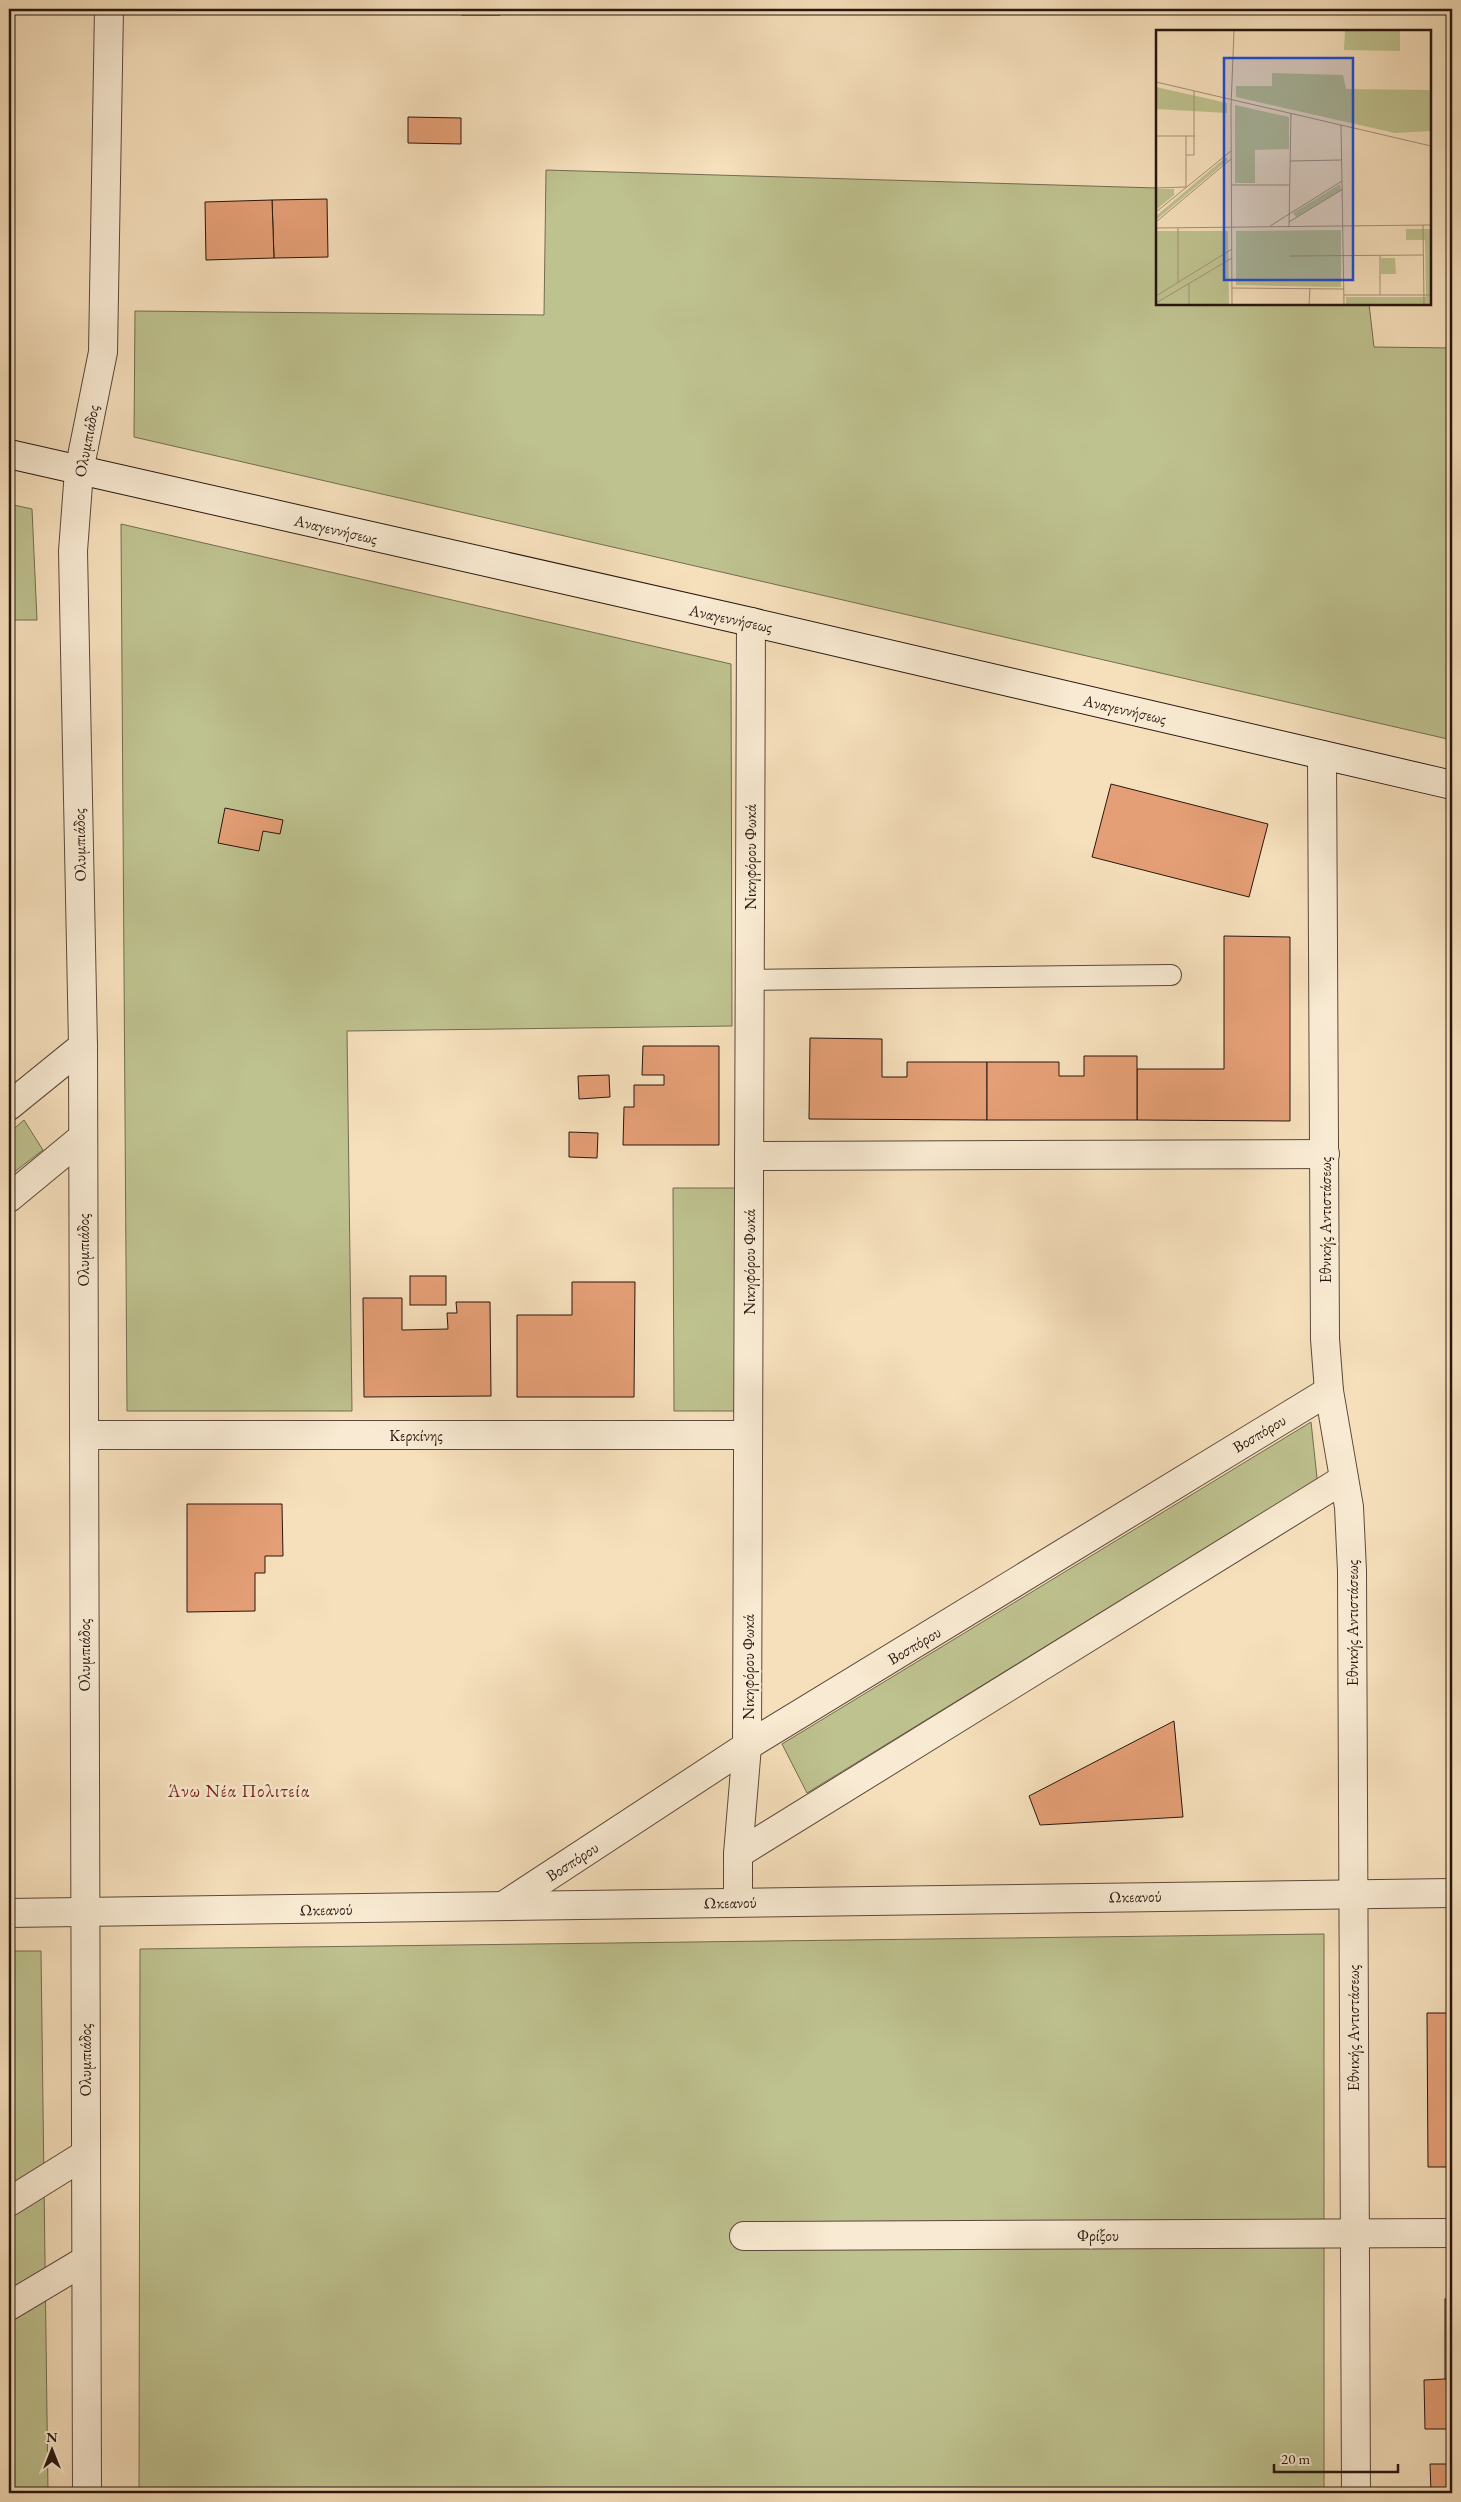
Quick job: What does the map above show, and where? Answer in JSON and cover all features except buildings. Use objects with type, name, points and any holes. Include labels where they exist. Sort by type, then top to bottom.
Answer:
[{"type":"street","name":"Ολυμπιάδος","points":[[87,2493],[83,1046],[73,569],[74,515],[78,470],[103,352],[109,9]]},
{"type":"street","name":"Αναγεννήσεως","points":[[9,454],[751,622],[1452,785]]},
{"type":"street","name":"Νικηφόρου Φωκά","points":[[738,1902],[738,1854],[747,1746],[751,622]]},
{"type":"street","name":"Εθνικής Αντιστάσεως","points":[[1322,755],[1325,1339],[1329,1391],[1344,1479],[1352,1571],[1353,2234],[1356,2493]]},
{"type":"street","points":[[9,1106],[83,1046]]},
{"type":"street","points":[[9,1198],[83,1138]]},
{"type":"street","points":[[750,1156],[1325,1154]]},
{"type":"street","name":"Βοσπόρου","points":[[503,1906],[747,1746],[1329,1391]]},
{"type":"street","name":"Κερκίνης","points":[[84,1435],[748,1435]]},
{"type":"street","points":[[738,1854],[1344,1479]]},
{"type":"street","name":"Ωκεανού","points":[[9,1913],[1452,1893]]},
{"type":"street","points":[[9,2202],[86,2154]]},
{"type":"street","name":"Φρίξου","points":[[744,2236],[1452,2233]]},
{"type":"street","points":[[9,2306],[86,2260]]},
{"type":"lane","points":[[750,980],[1171,975]]},
{"type":"green space","points":[[546,170],[1156,188],[1156,305],[1369,305],[1374,347],[1452,348],[1452,740],[134,437],[135,311],[544,315]]},
{"type":"green space","points":[[9,504],[32,509],[37,620],[9,620]]},
{"type":"green space","points":[[121,524],[731,664],[732,1026],[347,1031],[352,1411],[127,1411]]},
{"type":"green space","points":[[24,1120],[43,1150],[9,1176],[9,1133]]},
{"type":"green space","points":[[673,1188],[737,1188],[737,1411],[674,1411]]},
{"type":"green space","points":[[1311,1422],[1318,1487],[1162,1575],[807,1793],[782,1744]]},
{"type":"green space","points":[[1324,1934],[1324,2493],[139,2493],[140,1949]]},
{"type":"green space","points":[[9,1951],[41,1951],[48,2493],[9,2493]]},
{"type":"district","name":"Άνω Νέα Πολιτεία","points":[[239,1791]]}]
